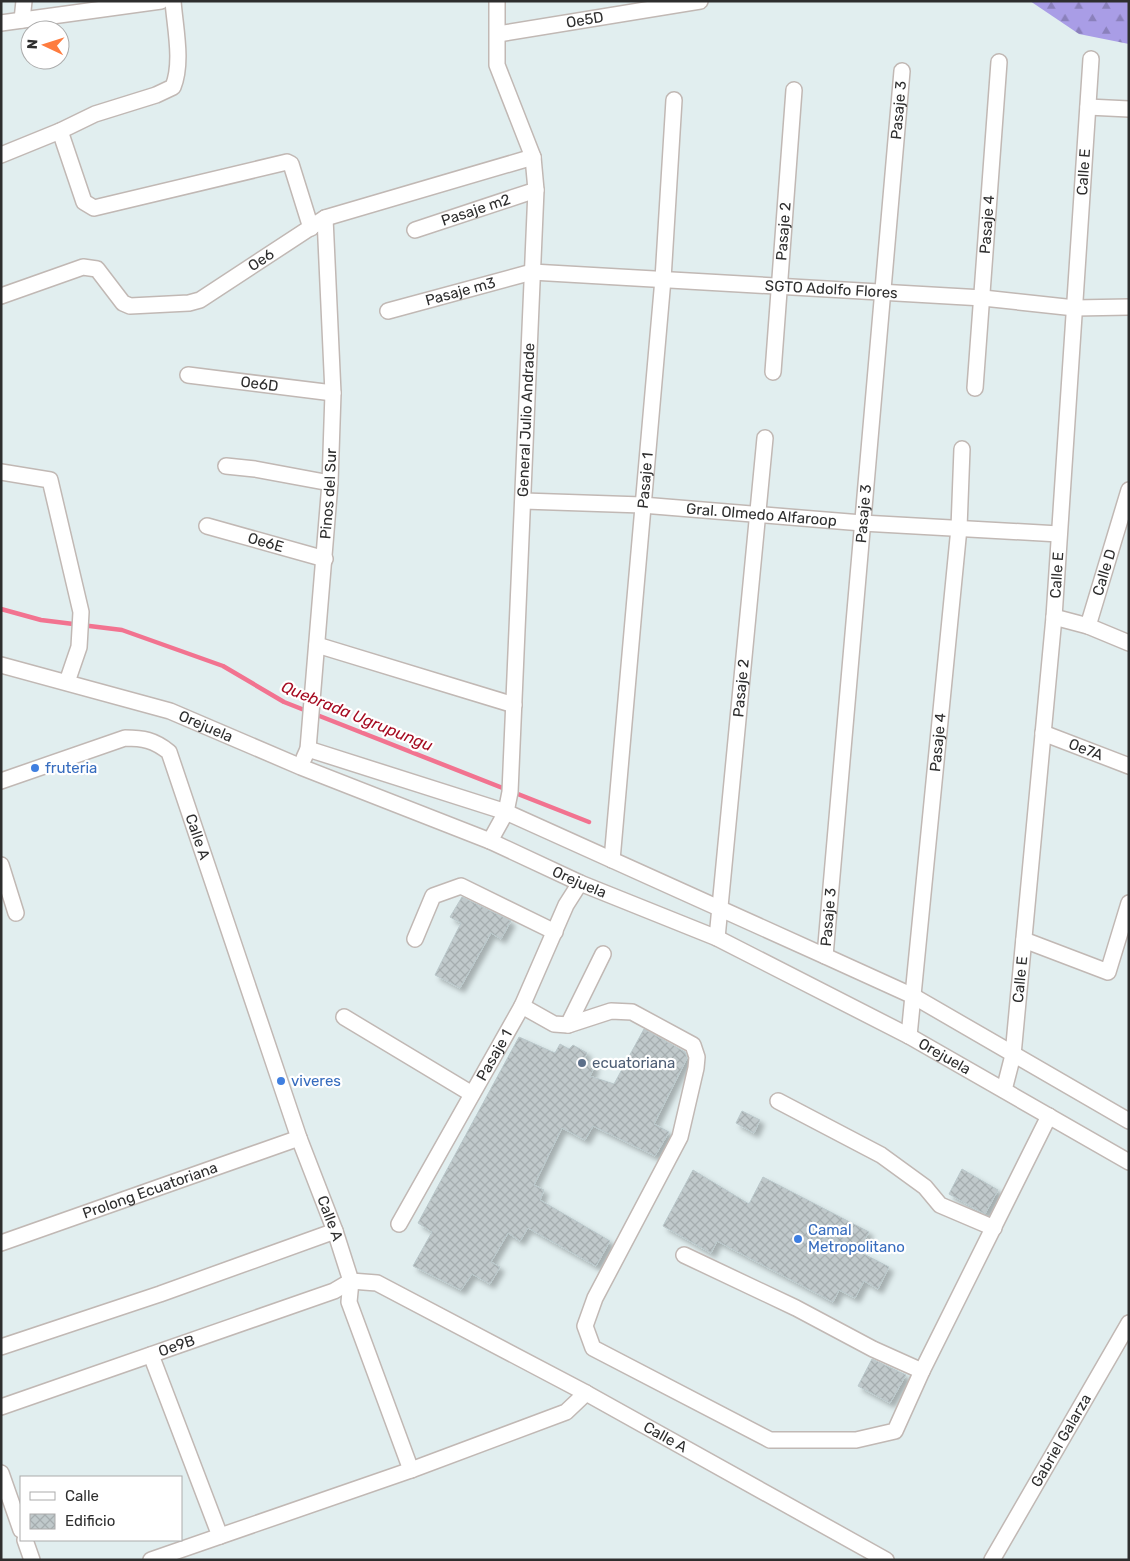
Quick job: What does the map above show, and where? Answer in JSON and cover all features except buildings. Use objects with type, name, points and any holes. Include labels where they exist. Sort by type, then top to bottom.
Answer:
[{"type":"street","points":[[24,1],[22,20],[161,1]]},
{"type":"street","points":[[1,155],[60,131],[95,114],[156,95],[173,87],[177,70],[173,1]]},
{"type":"street","name":"General Julio Andrade","points":[[490,841],[506,812],[510,792],[536,190],[534,157],[497,65],[497,1]]},
{"type":"street","name":"Oe5D","points":[[498,34],[700,1]]},
{"type":"street","points":[[1,23],[20,20]]},
{"type":"street","name":"Calle E","points":[[1004,1090],[1013,1054],[1054,617],[1091,59]]},
{"type":"street","name":"Pasaje 4","points":[[975,388],[999,62]]},
{"type":"street","name":"Pasaje 3","points":[[825,956],[902,71]]},
{"type":"street","name":"Pasaje 2","points":[[774,372],[794,90]]},
{"type":"street","name":"Pasaje 1","points":[[612,860],[663,279],[674,100]]},
{"type":"street","points":[[1088,108],[1129,109]]},
{"type":"street","points":[[60,131],[84,202],[88,206],[94,208],[288,162],[291,164],[311,228]]},
{"type":"street","name":"Oe6","points":[[1,296],[83,267],[90,267],[97,270],[123,302],[130,306],[189,303],[200,300],[324,218],[534,157]]},
{"type":"street","name":"Pasaje m2","points":[[415,230],[536,190]]},
{"type":"street","name":"Pinos del Sur","points":[[301,767],[308,749],[330,483],[332,393],[324,218]]},
{"type":"street","name":"SGTO Adolfo Flores","points":[[532,272],[983,298],[1075,308],[1129,307]]},
{"type":"street","name":"Pasaje m3","points":[[388,311],[532,272]]},
{"type":"street","name":"Oe6D","points":[[188,375],[332,393]]},
{"type":"street","name":"Pasaje 2","points":[[717,938],[765,438]]},
{"type":"street","name":"Pasaje 4","points":[[909,1036],[959,528],[962,449]]},
{"type":"street","points":[[226,466],[255,468],[330,483]]},
{"type":"street","points":[[1,472],[50,480],[81,612],[79,647],[67,682]]},
{"type":"street","name":"Calle D","points":[[1088,626],[1129,490]]},
{"type":"street","name":"Gral. Olmedo Alfaroop","points":[[524,500],[642,505],[862,523],[1059,534]]},
{"type":"street","name":"Oe6E","points":[[207,526],[325,559]]},
{"type":"street","points":[[1054,617],[1088,626],[1129,642]]},
{"type":"street","points":[[317,645],[514,705]]},
{"type":"street","name":"Orejuela","points":[[1,665],[170,711],[301,767],[490,841],[580,883],[717,938],[909,1036],[1129,1162]]},
{"type":"street","name":"Oe7A","points":[[1043,733],[1129,766]]},
{"type":"street","name":"Calle A","points":[[1,781],[125,738],[145,738],[158,744],[168,752],[299,1138],[335,1231],[351,1281],[377,1283],[586,1393],[886,1560]]},
{"type":"street","points":[[308,749],[506,812],[721,911],[825,956],[913,996],[1129,1121]]},
{"type":"street","points":[[1,865],[16,912]]},
{"type":"street","name":"Pasaje 1","points":[[399,1224],[522,1006],[566,905],[580,883]]},
{"type":"street","points":[[415,939],[433,896],[461,886],[555,932]]},
{"type":"street","points":[[1024,940],[1108,972],[1129,903]]},
{"type":"street","points":[[568,1026],[603,954]]},
{"type":"street","points":[[522,1006],[554,1024],[568,1026],[611,1011],[632,1012],[693,1045],[697,1056],[680,1137],[595,1298],[585,1326],[593,1348],[770,1440],[856,1440],[895,1431],[922,1371],[1050,1116]]},
{"type":"street","points":[[344,1017],[472,1094]]},
{"type":"street","points":[[778,1101],[881,1155],[925,1187],[940,1205],[994,1228]]},
{"type":"street","name":"Prolong Ecuatoriana","points":[[1,1243],[299,1138]]},
{"type":"street","points":[[1,1347],[160,1294],[335,1231]]},
{"type":"street","points":[[684,1255],[796,1308],[873,1349],[922,1371]]},
{"type":"street","points":[[351,1281],[349,1302],[411,1470]]},
{"type":"street","name":"Oe9B","points":[[1,1407],[334,1291],[351,1281]]},
{"type":"street","name":"Gabriel Galarza","points":[[992,1560],[1129,1323]]},
{"type":"street","points":[[151,1355],[220,1536]]},
{"type":"street","points":[[151,1560],[411,1470],[566,1412],[586,1393]]},
{"type":"street","points":[[1,1473],[20,1527]]},
{"type":"street","points":[[25,1541],[32,1560]]},
{"type":"green space","points":[[1030,1],[1129,1],[1129,44],[1079,34]]},
{"type":"waterway","name":"Quebrada Ugrupungu","points":[[1,609],[41,620],[122,630],[223,666],[284,702],[589,822]]},
{"type":"place","name":"fruteria","points":[[35,768]]},
{"type":"place","name":"ecuatoriana","points":[[582,1063]]},
{"type":"place","name":"viveres","points":[[281,1081]]},
{"type":"place","name":"Camal Metropolitano","points":[[798,1239]]}]
